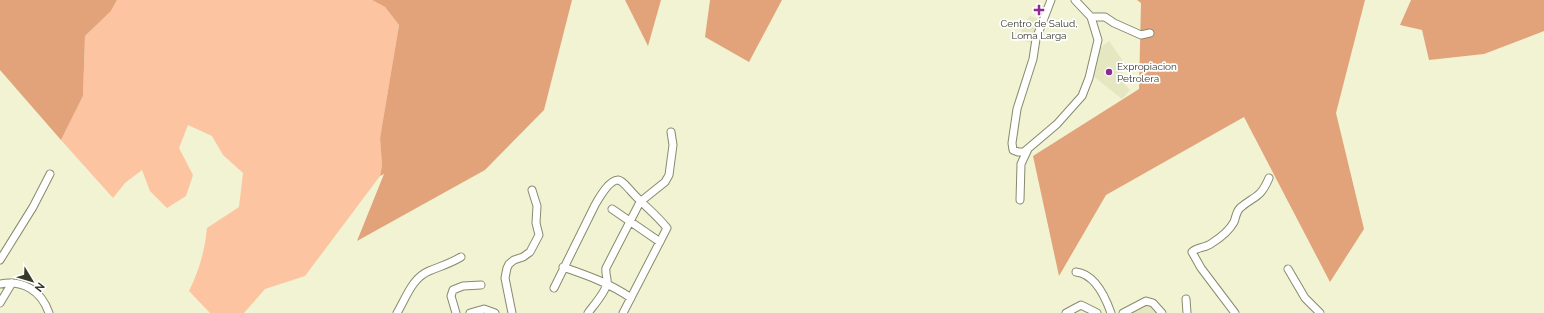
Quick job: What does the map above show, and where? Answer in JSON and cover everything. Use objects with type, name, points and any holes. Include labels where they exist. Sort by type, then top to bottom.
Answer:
[{"type":"street","points":[[1051,0],[1036,39],[1033,59],[1017,109],[1012,143],[1014,150],[1018,152],[1024,152],[1057,124],[1082,96],[1098,40],[1091,17],[1075,0]]},
{"type":"street","points":[[1091,17],[1105,17],[1114,24],[1140,35],[1150,33]]},
{"type":"street","points":[[588,313],[601,296],[607,283],[605,274],[606,268],[640,202],[665,182],[669,175],[673,145],[671,132]]},
{"type":"street","points":[[1020,200],[1020,164],[1028,149]]},
{"type":"street","points":[[0,260],[33,207],[50,174]]},
{"type":"street","points":[[1235,313],[1201,268],[1192,252],[1196,249],[1206,247],[1227,231],[1234,221],[1239,209],[1264,190],[1270,178]]},
{"type":"street","points":[[554,288],[595,205],[603,192],[612,182],[618,180],[623,182],[640,202],[667,228],[623,313]]},
{"type":"street","points":[[512,313],[505,278],[509,264],[530,252],[538,235],[536,223],[537,206],[532,190]]},
{"type":"street","points":[[612,209],[660,242]]},
{"type":"street","points":[[397,313],[407,293],[416,281],[428,272],[450,264],[461,257]]},
{"type":"street","points":[[563,268],[594,277],[631,298]]},
{"type":"street","points":[[1288,269],[1305,298],[1320,313]]},
{"type":"street","points":[[1076,272],[1083,273],[1093,280],[1111,313]]},
{"type":"street","points":[[0,303],[12,283]]},
{"type":"street","points":[[0,284],[22,283],[36,294],[46,306],[49,313]]},
{"type":"street","points":[[456,313],[451,293],[453,290],[463,286],[481,286]]},
{"type":"street","points":[[1186,299],[1187,313]]},
{"type":"street","points":[[1124,313],[1146,301],[1153,303],[1162,313]]},
{"type":"street","points":[[1066,313],[1081,305],[1097,313]]},
{"type":"street","points":[[470,313],[476,310],[484,309],[493,312]]},
{"type":"shaded area","points":[[0,0],[117,0],[111,11],[85,36],[83,96],[61,140],[0,70]]},
{"type":"shaded area","points":[[117,0],[372,0],[385,7],[399,25],[380,138],[382,165],[380,176],[305,276],[265,289],[244,313],[210,313],[189,291],[201,260],[207,228],[239,207],[243,173],[223,155],[212,136],[188,125],[179,148],[193,175],[186,196],[167,208],[150,191],[142,170],[125,183],[113,198],[61,140],[83,96],[85,36],[111,11]]},
{"type":"shaded area","points":[[372,0],[572,0],[544,110],[485,170],[357,241],[384,174],[380,176],[382,165],[380,138],[399,25],[385,7]]},
{"type":"shaded area","points":[[625,0],[661,0],[648,46]]},
{"type":"shaded area","points":[[710,0],[782,0],[749,62],[705,37]]},
{"type":"shaded area","points":[[1137,0],[1365,0],[1336,113],[1364,229],[1330,282],[1244,117],[1106,195],[1059,276],[1033,156],[1139,89],[1141,3]]},
{"type":"shaded area","points":[[1411,0],[1544,0],[1544,31],[1484,54],[1429,60],[1422,30],[1400,25]]},
{"type":"shaded area","points":[[1030,16],[1042,20],[1032,43],[1020,40],[1022,27]]},
{"type":"shaded area","name":"Expropiacion Petrolera","points":[[1109,41],[1128,68],[1118,76],[1130,90],[1122,99],[1092,75],[1098,57],[1097,50]]},
{"type":"shaded area","points":[[1150,304],[1157,313],[1129,313]]},
{"type":"place","name":"Centro de Salud, Loma Larga","points":[[1039,10]]},
{"type":"place","name":"Expropiacion Petrolera","points":[[1109,72]]}]
